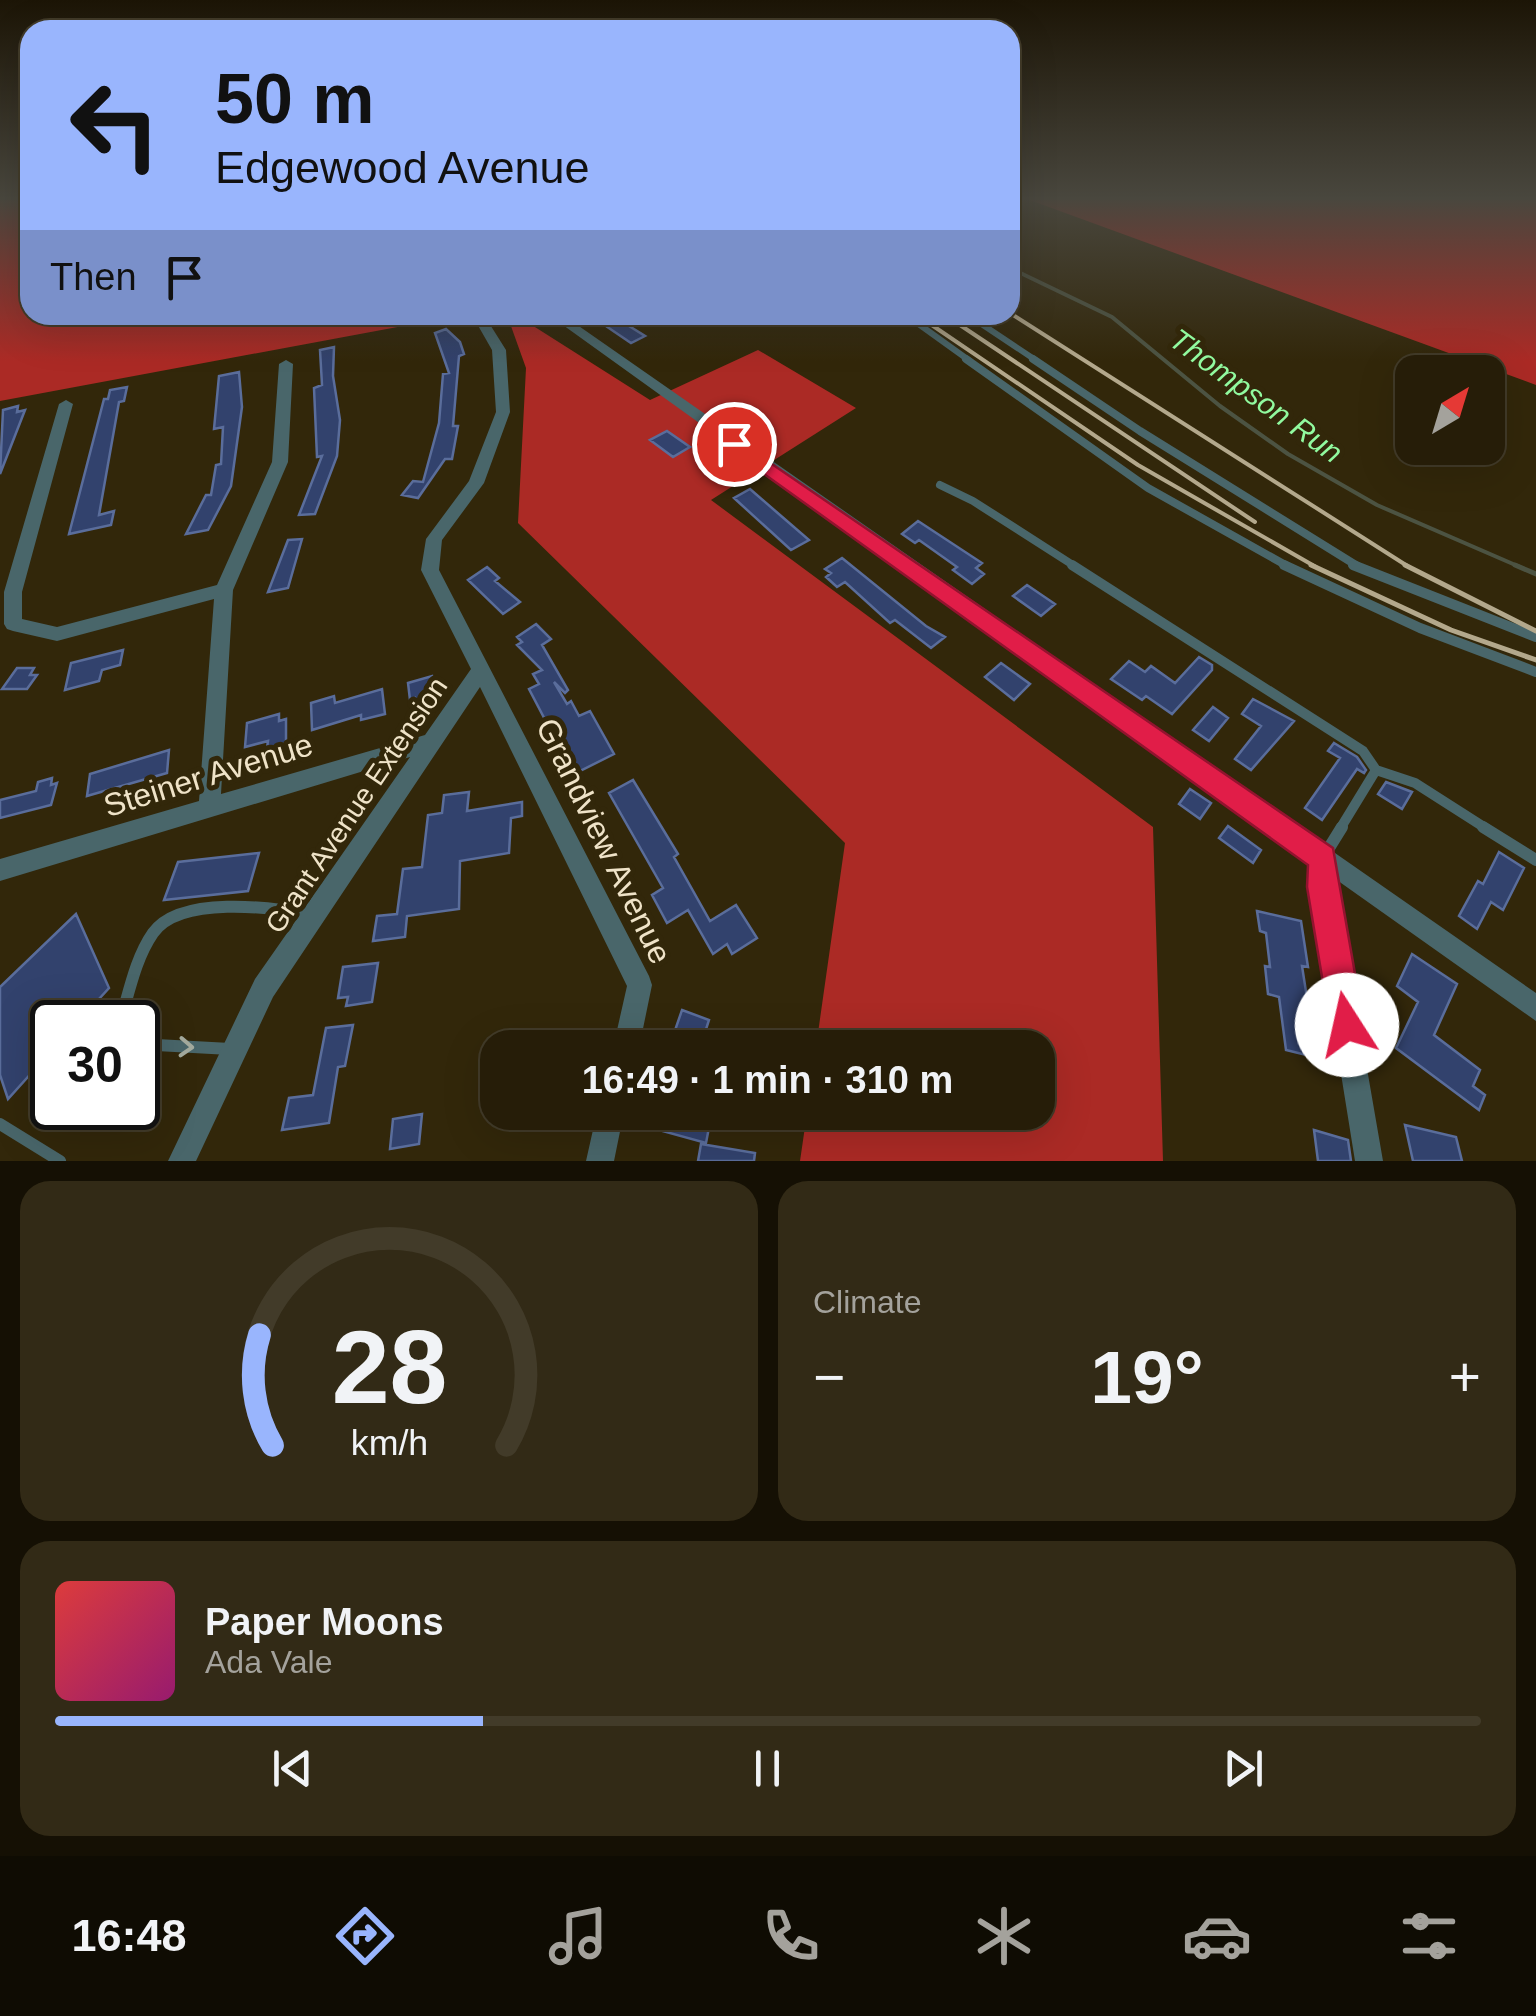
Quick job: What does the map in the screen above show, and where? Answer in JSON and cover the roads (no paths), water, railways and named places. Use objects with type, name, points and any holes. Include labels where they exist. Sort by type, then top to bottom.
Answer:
[{"type":"street","name":"Grant Avenue Extension","points":[[182,1161],[264,988],[482,670],[430,570],[434,538],[476,483],[502,412],[499,350],[484,325]]},
{"type":"street","points":[[569,325],[1536,1008]]},
{"type":"street","points":[[209,810],[224,590],[280,462],[286,364]]},
{"type":"street","points":[[66,404],[14,592],[13,624],[57,634],[224,590]]},
{"type":"street","name":"Grandview Avenue","points":[[482,670],[640,985],[630,1030]]},
{"type":"street","name":"Steiner Avenue","points":[[0,870],[434,741]]},
{"type":"street","points":[[1323,858],[1322,887],[1369,1161]]},
{"type":"street","points":[[600,1161],[607,1130]]},
{"type":"lane","points":[[920,325],[1091,450],[1238,542],[1328,589],[1536,672]]},
{"type":"lane","points":[[983,325],[1156,442],[1350,564],[1536,637]]},
{"type":"lane","points":[[940,485],[973,502],[1346,738],[1368,756],[1376,770],[1428,790],[1536,860]]},
{"type":"lane","points":[[1323,858],[1376,770]]},
{"type":"lane","points":[[128,1000],[146,946],[159,926],[209,907],[281,908],[314,916]]},
{"type":"lane","points":[[160,1045],[235,1050]]},
{"type":"lane","points":[[0,1124],[60,1161]]},
{"type":"waterway","name":"Thompson Run","points":[[1020,273],[1112,317],[1220,406],[1288,454],[1377,505],[1520,567]]},
{"type":"waterway","name":"Thompson Run","points":[[1515,565],[1536,574]]},
{"type":"railway","points":[[1020,319],[1409,567]]},
{"type":"railway","points":[[932,325],[1138,465],[1316,567]]},
{"type":"railway","points":[[960,325],[1255,522]]},
{"type":"railway","points":[[1311,565],[1451,630],[1536,660]]},
{"type":"railway","points":[[1405,565],[1536,631]]}]
